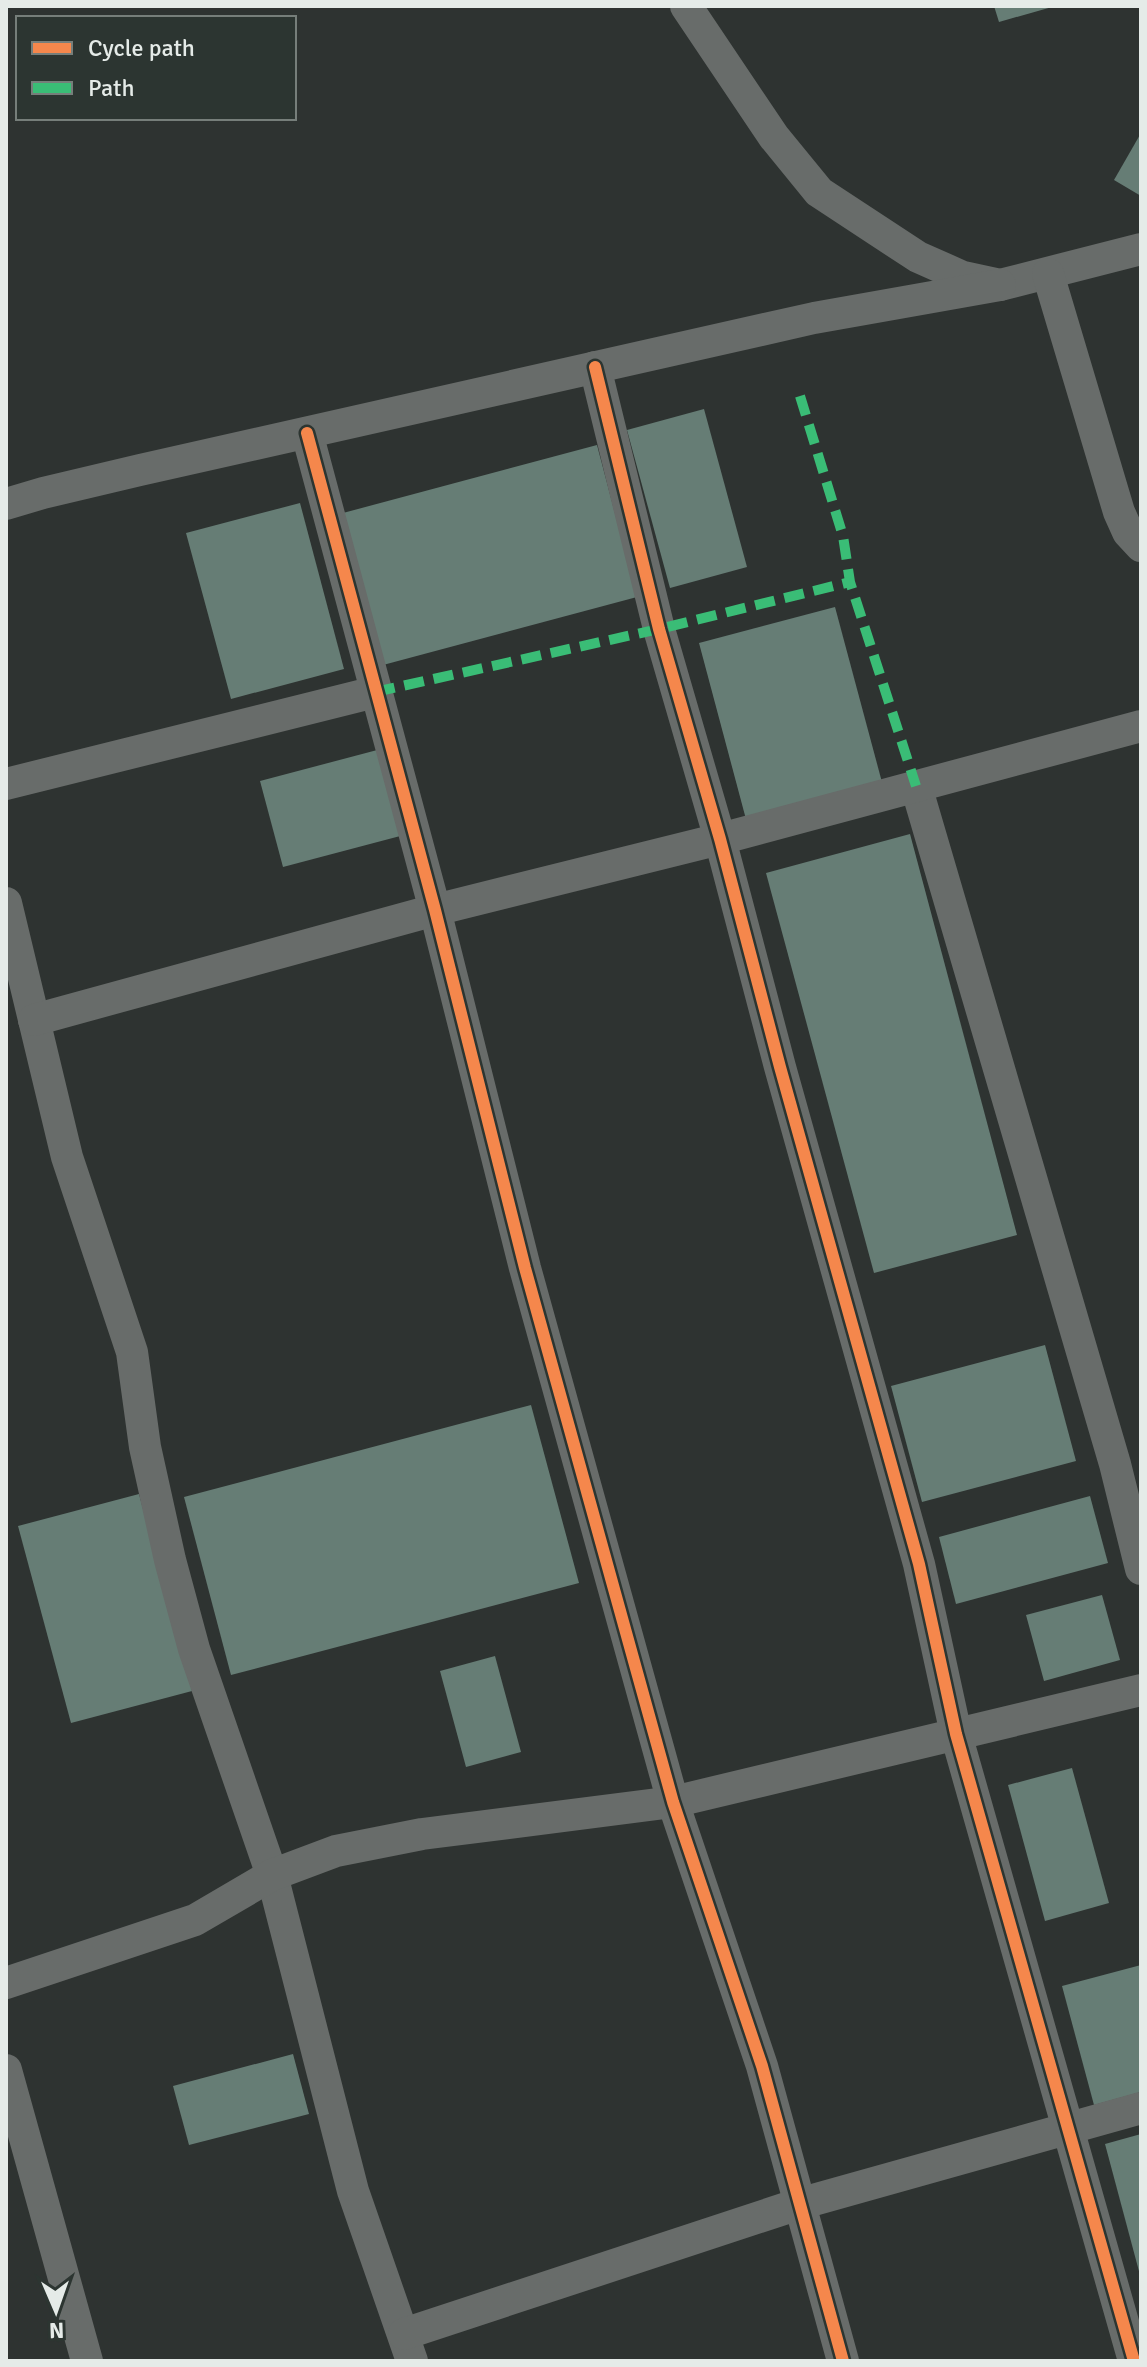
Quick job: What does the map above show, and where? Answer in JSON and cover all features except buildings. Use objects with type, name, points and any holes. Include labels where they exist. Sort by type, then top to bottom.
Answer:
[{"type":"street","points":[[686,6],[774,137],[819,192],[918,257],[963,277],[1000,285]]},
{"type":"street","points":[[6,504],[595,367],[814,318],[1000,285],[1141,249]]},
{"type":"street","points":[[1048,274],[1119,512],[1128,532],[1141,546]]},
{"type":"street","points":[[595,367],[659,629],[720,839],[780,1067],[919,1564],[956,1734],[1134,2361]]},
{"type":"street","points":[[307,433],[435,910],[525,1268],[673,1802],[762,2066],[843,2361]]},
{"type":"street","points":[[6,784],[375,692]]},
{"type":"street","points":[[34,1020],[435,910],[720,839],[1141,726]]},
{"type":"street","points":[[916,786],[1115,1464],[1141,1569]]},
{"type":"street","points":[[6,903],[67,1157],[107,1269],[132,1352],[145,1447],[194,1649],[272,1875],[353,2191],[408,2347],[799,2204],[1141,2108]]},
{"type":"street","points":[[6,1983],[195,1920],[272,1875],[336,1851],[422,1834],[673,1802],[1141,1690]]},
{"type":"street","points":[[6,2070],[87,2361]]},
{"type":"marked path","points":[[800,396],[843,536],[850,582],[916,786]]},
{"type":"marked path","points":[[375,692],[659,629],[850,582]]},
{"type":"cycle path","points":[[595,367],[659,629],[720,839],[780,1067],[919,1564],[956,1734],[1134,2361]]},
{"type":"cycle path","points":[[307,433],[435,910],[525,1268],[673,1802],[762,2066],[843,2361]]}]
